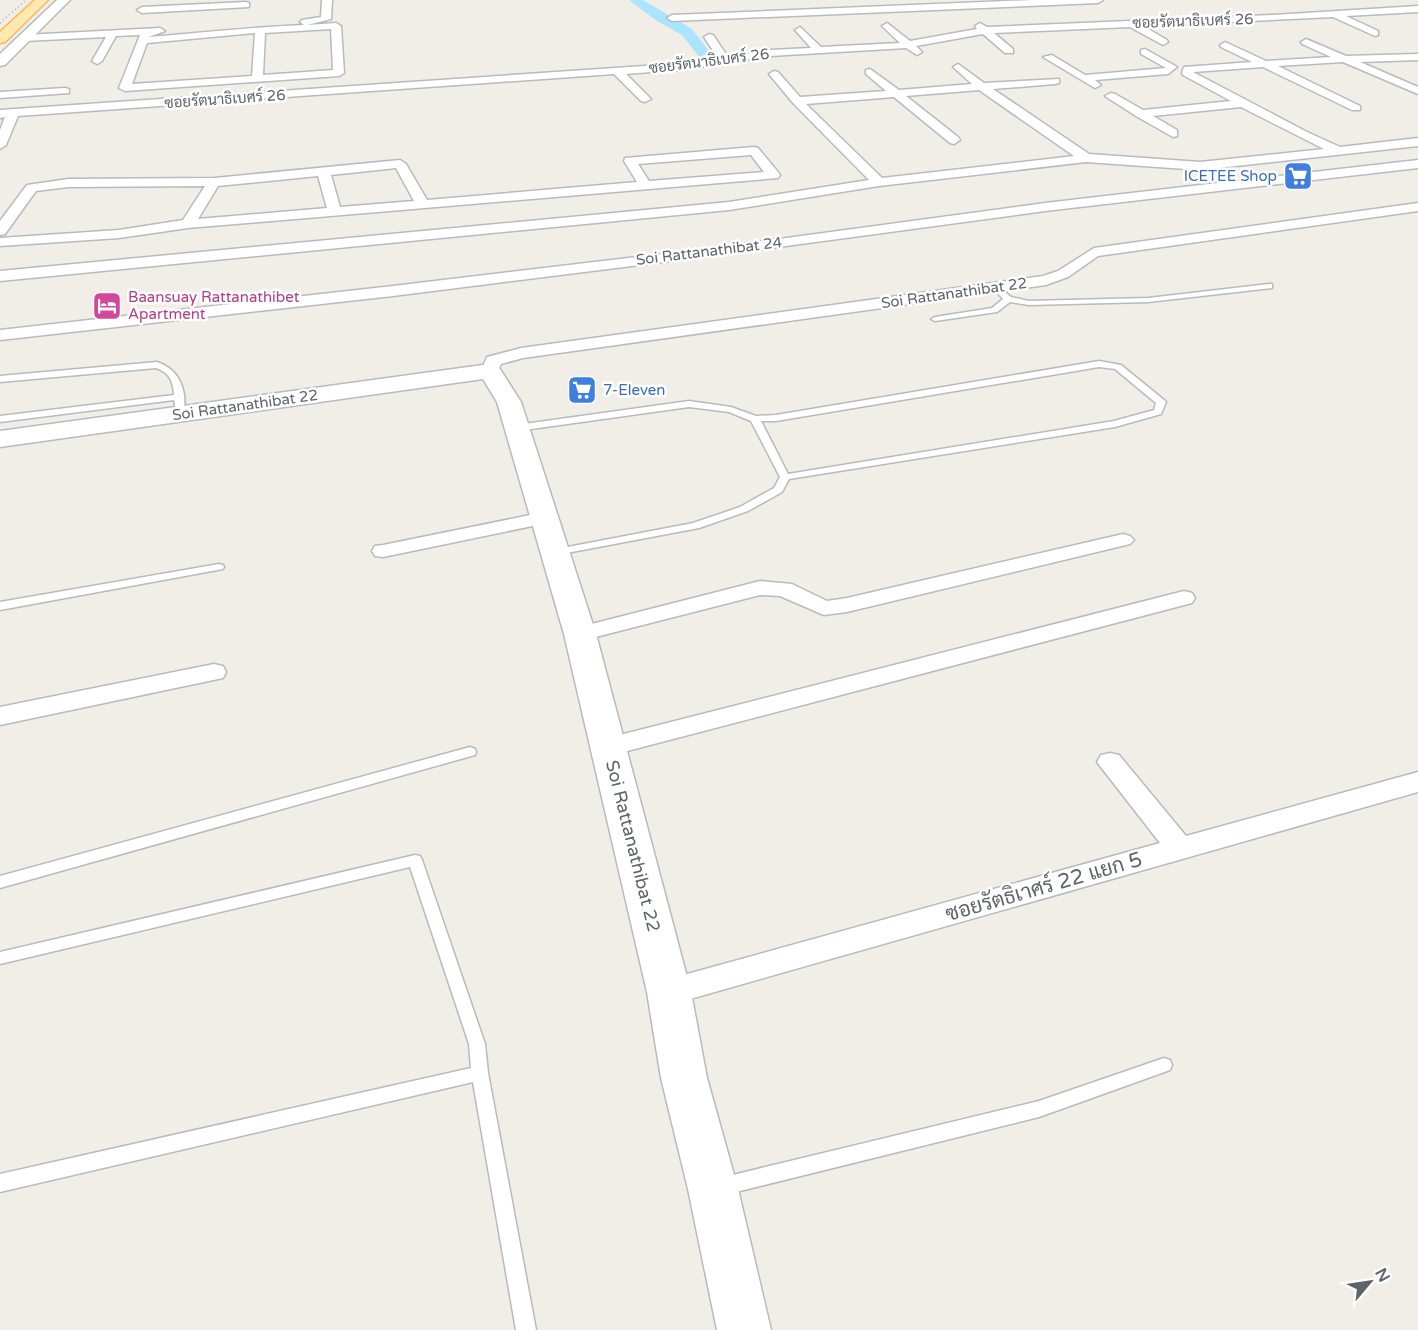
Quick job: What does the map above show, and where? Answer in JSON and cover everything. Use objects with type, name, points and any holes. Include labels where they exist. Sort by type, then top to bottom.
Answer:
[{"type":"main road","points":[[0,39],[42,0]]},
{"type":"main road","points":[[5,57],[19,22]]},
{"type":"street","points":[[5,57],[64,0]]},
{"type":"street","points":[[144,36],[324,20],[326,19],[327,0]]},
{"type":"street","points":[[948,0],[960,6]]},
{"type":"street","points":[[672,18],[1098,0]]},
{"type":"street","points":[[142,10],[247,2],[237,26]]},
{"type":"street","points":[[1253,9],[1293,30]]},
{"type":"street","name":"ซอยรัตนาธิเบศร์ 26","points":[[6,114],[688,66],[770,53],[908,45],[986,30],[1273,18],[1418,9]]},
{"type":"street","points":[[1398,10],[1418,18]]},
{"type":"street","points":[[1334,15],[1375,33]]},
{"type":"street","points":[[1045,19],[1076,39]]},
{"type":"street","points":[[1203,21],[1261,63],[1356,108]]},
{"type":"street","points":[[975,23],[1009,51]]},
{"type":"street","points":[[1132,24],[1163,42]]},
{"type":"street","points":[[24,38],[113,33],[144,36],[207,36],[222,32],[336,26],[339,74],[125,88],[144,36]]},
{"type":"street","points":[[887,26],[923,57]]},
{"type":"street","points":[[258,79],[260,30]]},
{"type":"street","points":[[800,30],[818,50]]},
{"type":"street","points":[[98,61],[113,33]]},
{"type":"street","points":[[709,37],[725,60]]},
{"type":"street","points":[[1306,42],[1418,91]]},
{"type":"street","points":[[1145,52],[1170,69]]},
{"type":"street","points":[[1048,57],[1173,133]]},
{"type":"street","points":[[1083,78],[1170,69],[1188,71],[1261,63],[1418,57]]},
{"type":"street","points":[[958,67],[982,87],[1086,158]]},
{"type":"street","points":[[617,70],[645,99]]},
{"type":"street","points":[[1188,71],[1334,152]]},
{"type":"street","points":[[870,72],[954,140]]},
{"type":"street","points":[[774,74],[797,101],[879,182]]},
{"type":"street","points":[[797,101],[1055,81]]},
{"type":"street","points":[[0,95],[65,91]]},
{"type":"street","points":[[1140,114],[1243,103]]},
{"type":"street","points":[[0,146],[6,114]]},
{"type":"street","points":[[0,276],[729,206],[879,182],[1086,158],[1200,166],[1418,142]]},
{"type":"street","points":[[0,242],[119,234],[188,224],[773,175],[754,151],[630,161],[645,185]]},
{"type":"street","points":[[0,231],[32,188],[68,183],[214,182],[400,164],[423,205]]},
{"type":"street","name":"Soi Rattanathibat 24","points":[[0,335],[393,291],[1218,186],[1418,164]]},
{"type":"street","points":[[1281,166],[1316,187]]},
{"type":"street","points":[[323,170],[335,213]]},
{"type":"street","points":[[1198,175],[1218,186]]},
{"type":"street","points":[[188,224],[214,182]]},
{"type":"street","points":[[1010,200],[1025,210]]},
{"type":"street","name":"Soi Rattanathibat 22","points":[[744,1330],[713,1189],[684,1078],[669,992],[580,634],[509,402],[490,371],[493,361],[521,354],[1057,277],[1094,252],[1418,207]]},
{"type":"street","name":"Soi Rattanathibat 22","points":[[0,439],[179,406],[490,371]]},
{"type":"street","points":[[383,551],[550,535]]},
{"type":"street","points":[[580,634],[760,588],[784,589],[824,608],[847,605],[1123,540]]},
{"type":"street","points":[[608,747],[1184,598]]},
{"type":"street","points":[[0,716],[214,672]]},
{"type":"street","points":[[1110,762],[1180,848]]},
{"type":"street","name":"ซอยรัตธิเาศร์ 22 แยก 5","points":[[669,992],[1418,782]]},
{"type":"lane","points":[[996,286],[1008,299],[1029,303],[1148,300],[1269,286]]},
{"type":"lane","points":[[935,320],[994,310],[1008,299]]},
{"type":"lane","points":[[517,428],[689,404],[731,410],[755,419],[776,418],[1099,364],[1118,367],[1161,402],[1158,412],[1115,424],[785,477]]},
{"type":"lane","points":[[0,378],[158,365],[169,368],[175,375],[179,406],[0,419]]},
{"type":"lane","points":[[755,419],[785,477]]},
{"type":"lane","points":[[550,535],[695,526],[744,509],[778,490],[785,477]]},
{"type":"lane","points":[[0,606],[219,567]]},
{"type":"lane","points":[[0,882],[470,752]]},
{"type":"lane","points":[[0,958],[415,860],[477,1044],[480,1073],[526,1330]]},
{"type":"lane","points":[[713,1189],[1039,1109],[1164,1065]]},
{"type":"lane","points":[[0,1183],[480,1073]]},
{"type":"waterway","points":[[635,0],[687,32],[708,59]]},
{"type":"railway","points":[[0,23],[26,0]]},
{"type":"place","name":"ICETEE Shop","points":[[1298,176]]},
{"type":"place","name":"Baansuay Rattanathibet Apartment","points":[[107,306]]},
{"type":"place","name":"7-Eleven","points":[[582,390]]}]
